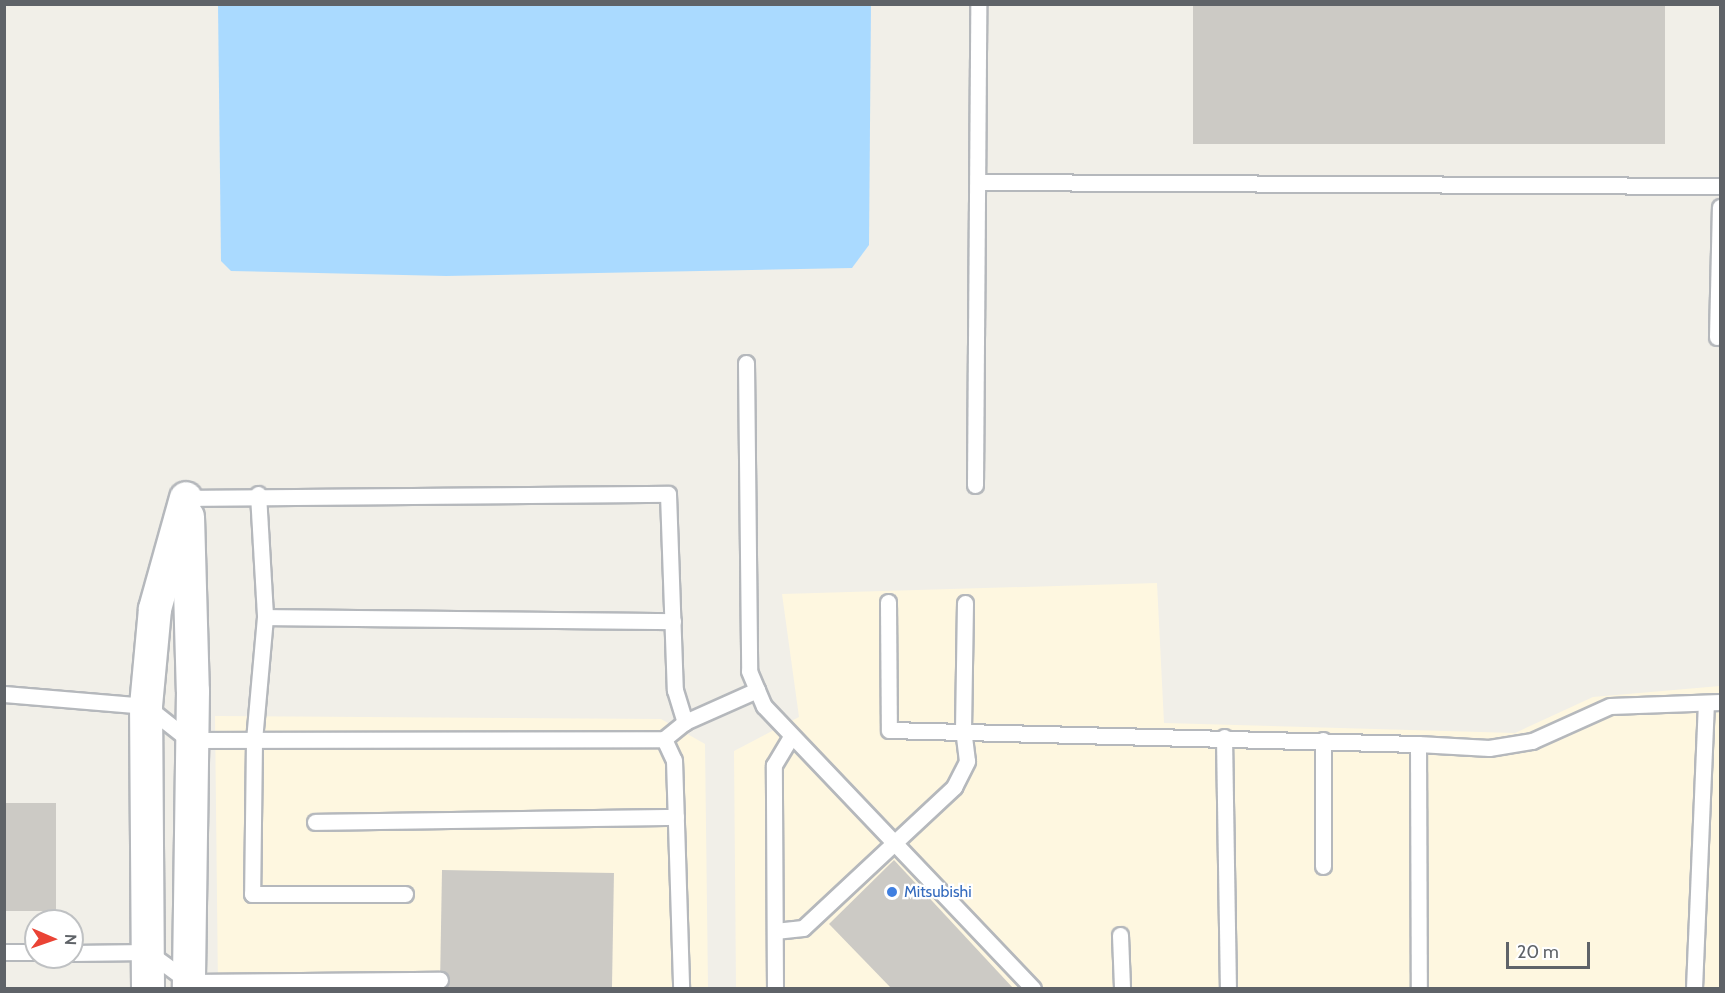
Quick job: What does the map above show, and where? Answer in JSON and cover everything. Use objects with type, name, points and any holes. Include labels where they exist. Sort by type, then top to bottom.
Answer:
[{"type":"street","points":[[148,988],[146,706],[155,609],[186,498]]},
{"type":"street","points":[[186,498],[192,549],[189,985]]},
{"type":"lane","points":[[975,484],[978,4]]},
{"type":"lane","points":[[978,182],[1720,186]]},
{"type":"lane","points":[[1717,337],[1720,207]]},
{"type":"lane","points":[[746,363],[749,671],[764,706],[791,737],[1033,988]]},
{"type":"lane","points":[[186,498],[258,494],[668,494],[675,690],[685,722]]},
{"type":"lane","points":[[258,494],[265,617],[254,741],[252,894],[405,894]]},
{"type":"lane","points":[[888,602],[889,730],[1224,737],[1489,748],[1532,741],[1610,706],[1713,703],[1694,988]]},
{"type":"lane","points":[[775,932],[803,928],[896,846],[954,787],[967,761],[963,730],[965,603]]},
{"type":"lane","points":[[265,617],[673,621]]},
{"type":"lane","points":[[4,694],[146,706],[189,740],[664,739],[685,722],[757,690]]},
{"type":"lane","points":[[775,988],[774,765],[791,737]]},
{"type":"lane","points":[[1224,737],[1228,988]]},
{"type":"lane","points":[[664,739],[674,760],[681,988]]},
{"type":"lane","points":[[1323,740],[1323,866]]},
{"type":"lane","points":[[1418,744],[1419,988]]},
{"type":"lane","points":[[315,822],[676,817]]},
{"type":"lane","points":[[1120,935],[1122,988]]},
{"type":"lane","points":[[4,952],[24,952]]},
{"type":"lane","points":[[84,952],[148,952],[189,985],[440,980]]},
{"type":"shaded area","points":[[1157,583],[1164,723],[1515,733],[1593,697],[1720,686],[1720,988],[736,988],[734,751],[799,717],[782,594]]},
{"type":"shaded area","points":[[215,716],[661,719],[705,744],[708,988],[218,988]]},
{"type":"water","points":[[218,5],[871,5],[869,245],[852,268],[446,276],[231,271],[221,261]]},
{"type":"building","points":[[1193,4],[1665,4],[1665,144],[1193,144]]},
{"type":"building","points":[[5,803],[56,803],[56,909],[24,909],[24,911],[5,911]]},
{"type":"building","name":"Mitsubishi","points":[[894,860],[1013,988],[891,988],[829,924]]},
{"type":"building","points":[[442,870],[614,873],[612,988],[440,988]]},
{"type":"place","name":"Mitsubishi","points":[[892,892]]}]
